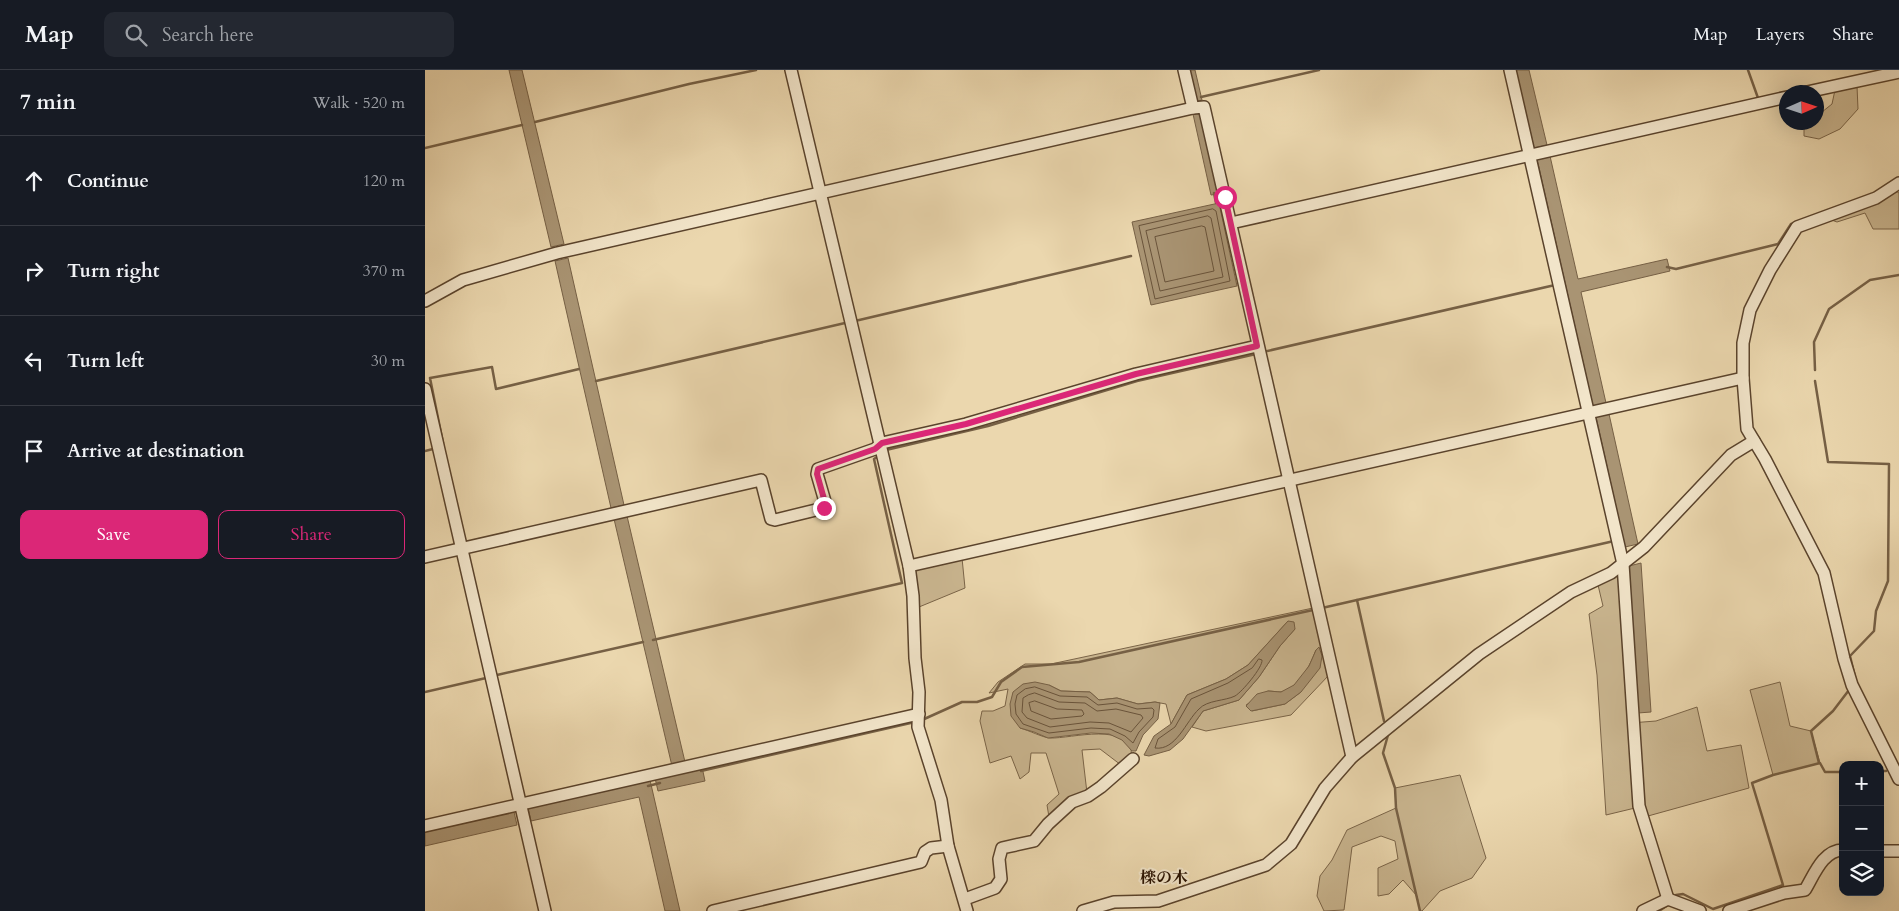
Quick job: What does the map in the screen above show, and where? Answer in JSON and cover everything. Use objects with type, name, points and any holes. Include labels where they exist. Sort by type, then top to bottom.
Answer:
[{"type":"street","points":[[791,70],[909,566],[913,596],[918,727],[941,800],[948,846],[966,905],[995,888],[1001,878],[999,859],[1002,848],[1033,841],[1072,802],[1088,796],[1101,787],[1133,759]]},
{"type":"street","points":[[1184,70],[1196,107]]},
{"type":"street","points":[[1510,70],[1537,153],[1559,285],[1597,410],[1630,558],[1639,806],[1672,900]]},
{"type":"street","points":[[1824,88],[1899,72]]},
{"type":"street","points":[[1231,223],[1779,99]]},
{"type":"street","points":[[425,301],[463,280],[560,253],[819,192],[1196,107],[1204,107],[1258,351],[1352,757]]},
{"type":"street","points":[[1899,183],[1876,198],[1797,227],[1770,270],[1750,310],[1743,343],[1743,378],[1747,429],[1765,459],[1824,573],[1844,659],[1852,684],[1899,779]]},
{"type":"street","points":[[881,451],[882,443],[966,424],[1136,374],[1258,351]]},
{"type":"street","points":[[909,566],[1743,378]]},
{"type":"street","points":[[425,389],[545,911]]},
{"type":"street","points":[[1083,911],[1114,902],[1157,901],[1266,865],[1291,844],[1325,788],[1352,757],[1479,654],[1571,592],[1611,573],[1630,558],[1731,455],[1754,441]]},
{"type":"street","points":[[425,557],[761,480],[771,518],[775,520],[826,506],[817,474],[818,469],[875,449],[881,451]]},
{"type":"street","points":[[425,826],[522,813],[678,768],[919,714]]},
{"type":"street","points":[[713,911],[921,862],[925,852],[931,848],[948,846]]},
{"type":"street","points":[[1729,911],[1784,894],[1805,890],[1827,855],[1839,850]]},
{"type":"street","points":[[1884,851],[1899,851]]},
{"type":"street","points":[[1643,911],[1672,900],[1700,911]]},
{"type":"shaded area","points":[[1857,86],[1858,109],[1840,129],[1819,139],[1804,136],[1804,130],[1824,130],[1824,110],[1832,104],[1835,90]]},
{"type":"shaded area","points":[[1896,191],[1899,193],[1899,229],[1873,229],[1865,213],[1837,222],[1829,219]]},
{"type":"shaded area","points":[[962,558],[965,588],[919,607],[915,568]]},
{"type":"shaded area","points":[[1620,573],[1630,723],[1656,721],[1697,707],[1707,751],[1741,745],[1749,788],[1648,816],[1635,808],[1606,815],[1597,675],[1589,614],[1603,606],[1598,585]]},
{"type":"shaded area","points":[[1313,608],[1329,675],[1291,715],[1206,731],[1192,727],[1203,711],[1239,700],[1295,629],[1288,621],[1248,665],[1226,679],[1187,695],[1171,724],[1166,704],[1155,702],[1138,704],[1117,698],[1099,700],[1090,692],[1061,691],[1049,685],[1020,728],[1050,738],[1099,734],[1111,735],[1122,739],[1129,746],[1132,757],[1121,765],[1100,749],[1082,750],[1087,793],[1049,817],[1047,805],[1059,794],[1046,753],[1031,753],[1029,772],[1020,779],[1011,756],[990,763],[980,721],[982,711],[993,711],[1005,706],[1008,689],[989,693],[998,682],[1025,664],[1051,664]],"holes":[[[1316,650],[1301,692],[1285,704],[1252,711],[1246,705],[1268,691],[1280,692],[1293,686],[1303,676]]]},
{"type":"shaded area","points":[[1780,682],[1790,726],[1811,731],[1820,763],[1773,775],[1750,690]]},
{"type":"shaded area","points":[[1460,775],[1486,858],[1472,878],[1440,891],[1422,911],[1420,911],[1417,896],[1403,880],[1389,894],[1378,896],[1378,868],[1398,859],[1395,841],[1381,836],[1352,847],[1344,910],[1324,911],[1317,896],[1320,876],[1332,860],[1347,830],[1396,808],[1395,788]]},
{"type":"water","points":[[509,70],[522,70],[564,244],[551,247]]},
{"type":"water","points":[[1188,70],[1195,70],[1202,100],[1195,102]]},
{"type":"water","points":[[1516,70],[1529,70],[1547,145],[1534,148]]},
{"type":"water","points":[[1200,112],[1218,194],[1211,195],[1193,114]]},
{"type":"water","points":[[1550,156],[1578,279],[1667,259],[1670,271],[1581,292],[1606,403],[1593,406],[1537,159]]},
{"type":"water","points":[[1219,203],[1237,286],[1151,305],[1132,222]]},
{"type":"water","points":[[568,258],[624,505],[611,508],[555,261]]},
{"type":"water","points":[[1609,414],[1638,544],[1625,547],[1596,417]]},
{"type":"water","points":[[627,516],[685,762],[672,766],[614,519]]},
{"type":"water","points":[[1641,563],[1651,712],[1638,713],[1629,566]]},
{"type":"water","points":[[1288,621],[1294,622],[1295,629],[1239,700],[1203,711],[1183,739],[1170,750],[1149,756],[1144,755],[1154,736],[1171,724],[1187,695],[1226,679],[1248,665]]},
{"type":"water","points":[[1319,647],[1322,656],[1320,668],[1301,692],[1285,704],[1251,711],[1246,706],[1257,694],[1268,691],[1281,692],[1294,685],[1309,666]]},
{"type":"water","points":[[1035,682],[1049,685],[1061,691],[1090,692],[1099,700],[1117,698],[1138,704],[1160,703],[1158,719],[1143,735],[1136,751],[1132,751],[1122,740],[1109,734],[1091,733],[1048,738],[1020,728],[1011,716],[1010,704],[1013,692],[1023,684]]},
{"type":"water","points":[[702,767],[705,781],[658,791],[655,778]]},
{"type":"water","points":[[650,780],[680,911],[665,911],[639,797],[531,821],[528,808]]},
{"type":"water","points":[[514,812],[517,825],[425,846],[425,832]]},
{"type":"waterway","points":[[535,122],[689,84],[756,70]]},
{"type":"waterway","points":[[1201,97],[1319,70]]},
{"type":"waterway","points":[[1748,70],[1758,98]]},
{"type":"waterway","points":[[425,148],[522,125]]},
{"type":"waterway","points":[[1214,193],[1216,203]]},
{"type":"waterway","points":[[1667,267],[1676,269],[1778,244],[1791,224],[1795,223]]},
{"type":"waterway","points":[[855,321],[1131,256]]},
{"type":"waterway","points":[[1815,370],[1814,342],[1829,309],[1870,280],[1899,275]]},
{"type":"waterway","points":[[1263,352],[1555,285]]},
{"type":"waterway","points":[[596,381],[845,323]]},
{"type":"waterway","points":[[886,450],[988,426],[1137,381],[1256,354]]},
{"type":"waterway","points":[[443,443],[430,378],[492,367],[496,389],[579,369]]},
{"type":"waterway","points":[[1815,381],[1828,462],[1889,464],[1888,581],[1876,611],[1874,631],[1850,656],[1855,677]]},
{"type":"waterway","points":[[425,451],[433,449]]},
{"type":"waterway","points":[[653,640],[902,583],[874,459],[880,455]]},
{"type":"waterway","points":[[1614,541],[1357,600],[1322,608],[1614,541]]},
{"type":"waterway","points":[[1357,600],[1384,721]]},
{"type":"waterway","points":[[922,720],[962,702],[977,702],[992,697],[1001,682],[1022,667],[1079,662],[1313,610]]},
{"type":"waterway","points":[[497,675],[643,642]]},
{"type":"waterway","points":[[425,692],[486,678]]},
{"type":"waterway","points":[[1819,763],[1811,731],[1833,711],[1849,690]]},
{"type":"waterway","points":[[701,771],[915,722]]},
{"type":"waterway","points":[[1388,735],[1383,753],[1395,788],[1396,808],[1420,911]]},
{"type":"waterway","points":[[1674,898],[1676,895],[1683,894],[1713,909],[1783,885],[1752,783],[1773,775],[1820,763],[1825,772],[1839,772]]},
{"type":"waterway","points":[[648,786],[660,783]]},
{"type":"waterway","points":[[1659,911],[1671,903]]},
{"type":"district","name":"檪の木","points":[[1164,878]]},
{"type":"route","points":[[824,508],[826,506],[817,474],[818,469],[875,449],[882,443],[966,424],[1136,374],[1257,346],[1225,197]]}]
